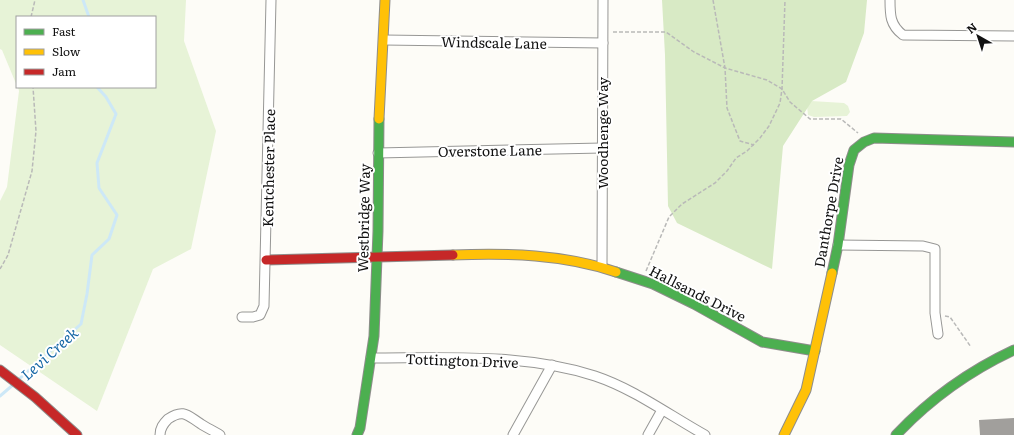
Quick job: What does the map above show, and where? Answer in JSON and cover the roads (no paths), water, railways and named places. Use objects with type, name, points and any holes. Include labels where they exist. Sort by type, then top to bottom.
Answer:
[{"type":"street","name":"Kentchester Place","points":[[242,317],[260,315],[264,310],[271,0]]},
{"type":"street","name":"Westbridge Way","points":[[357,435],[360,428],[374,336],[378,231],[378,153],[385,0]]},
{"type":"street","name":"Woodhenge Way","points":[[602,266],[603,0]]},
{"type":"street","points":[[890,0],[890,13],[895,28],[903,35],[1014,36]]},
{"type":"street","name":"Windscale Lane","points":[[384,40],[603,43]]},
{"type":"street","name":"Danthorpe Drive","points":[[784,435],[806,390],[838,245],[849,165],[854,150],[864,142],[874,138],[1014,142]]},
{"type":"street","name":"Overstone Lane","points":[[378,153],[602,148]]},
{"type":"street","points":[[838,245],[923,246],[935,249],[935,313],[938,334]]},
{"type":"street","name":"Hallsands Drive","points":[[266,260],[509,253],[562,259],[602,266],[642,280],[694,304],[762,342],[815,351]]},
{"type":"street","points":[[896,435],[924,405],[944,390],[982,365],[1014,350]]},
{"type":"street","name":"Tottington Drive","points":[[371,358],[490,358],[552,365],[602,379],[662,410],[705,435]]},
{"type":"street","points":[[513,435],[552,365]]},
{"type":"street","points":[[0,370],[34,397],[77,435]]},
{"type":"street","points":[[648,435],[662,410]]},
{"type":"street","points":[[160,435],[160,430],[165,422],[181,413],[191,417],[220,435]]},
{"type":"waterway","name":"Levi Creek","points":[[83,0],[89,16]]},
{"type":"waterway","name":"Levi Creek","points":[[18,380],[81,324],[87,294],[92,255],[109,239],[117,215],[99,188],[97,163],[116,114],[106,97],[98,88]]},
{"type":"waterway","name":"Levi Creek","points":[[0,396],[14,384]]}]
